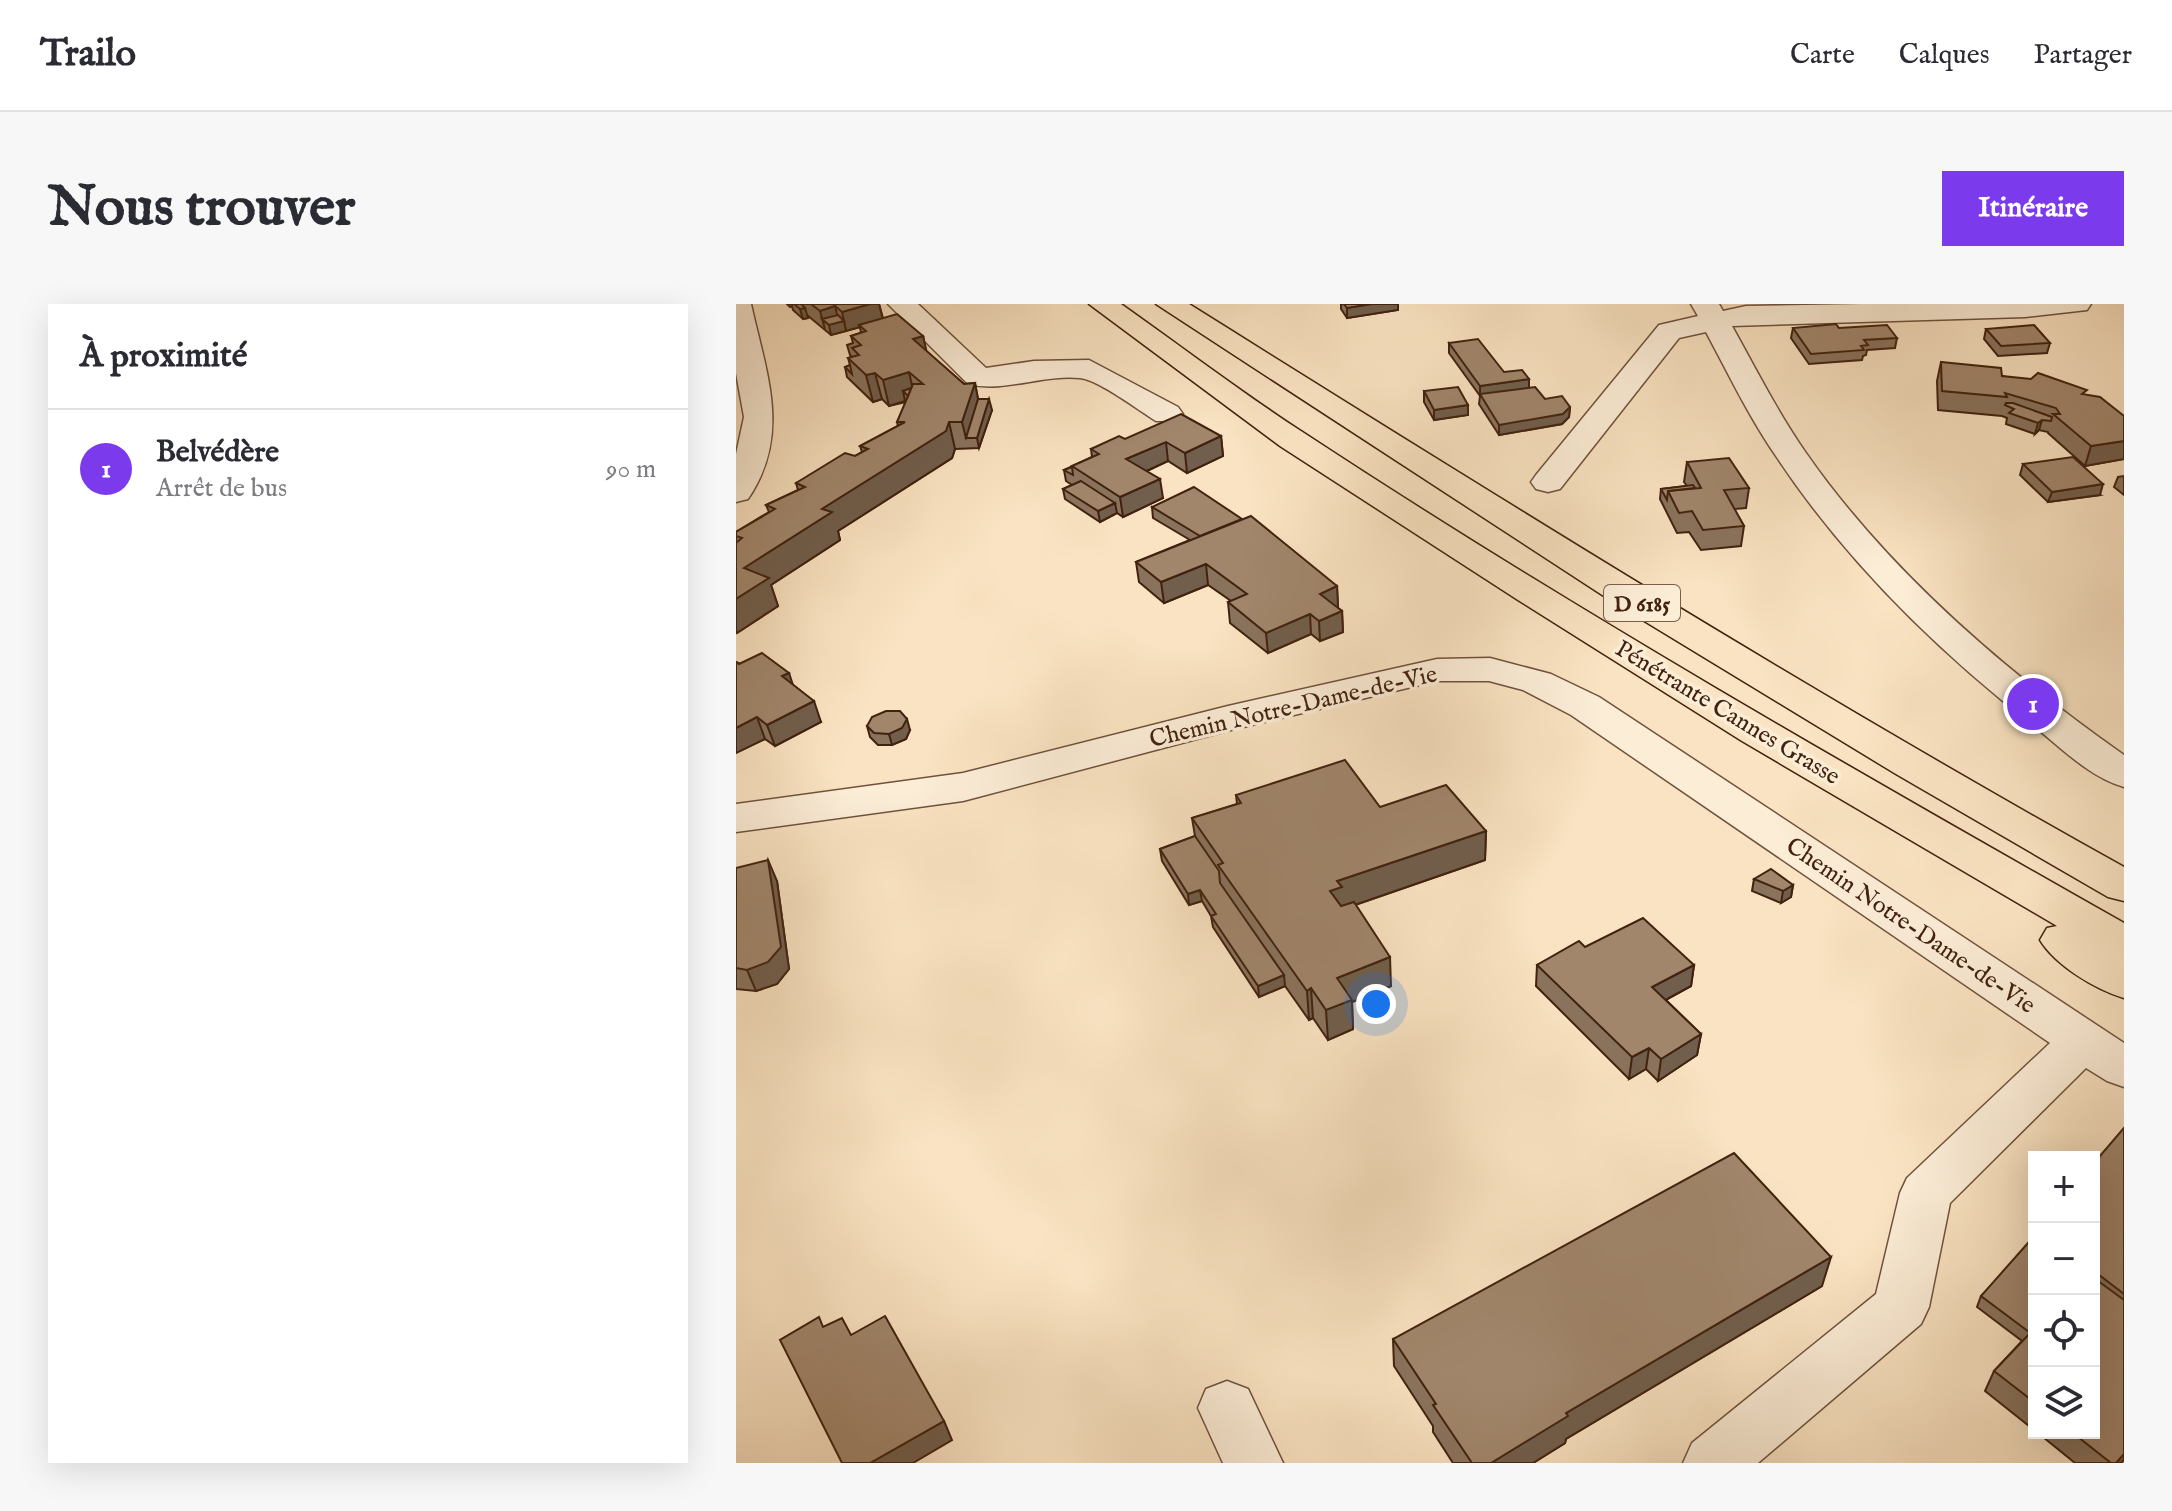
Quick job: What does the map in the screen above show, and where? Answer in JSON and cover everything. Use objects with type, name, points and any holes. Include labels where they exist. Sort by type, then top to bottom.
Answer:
[{"type":"highway","name":"Pénétrante Cannes Grasse","points":[[1103,304],[1291,439],[1756,732],[2124,944]]},
{"type":"highway","name":"Pénétrante Cannes Grasse","points":[[1170,304],[1626,594],[1910,765],[2124,886]]},
{"type":"highway","points":[[1756,732],[2124,981]]},
{"type":"street","points":[[737,304],[760,417],[740,477]]},
{"type":"street","points":[[902,304],[979,378],[1034,370],[1089,369],[1167,414]]},
{"type":"street","points":[[1548,482],[1669,331],[1709,311],[2077,304]]},
{"type":"street","points":[[1709,311],[1792,457],[1856,535],[1957,638],[2065,730],[2124,774]]},
{"type":"street","name":"Chemin Notre-Dame-de-Vie","points":[[736,818],[963,787],[1381,682],[1437,670],[1490,669],[1537,682],[1585,706],[2104,1054]]},
{"type":"street","points":[[1713,1463],[1901,1307],[1926,1193],[2104,1054]]},
{"type":"street","points":[[1227,1408],[1253,1463]]},
{"type":"building","points":[[811,304],[870,304],[842,312],[835,306],[820,311]]},
{"type":"building","points":[[1344,304],[1371,304],[1347,308]]},
{"type":"building","points":[[897,314],[923,336],[913,339],[964,384],[975,383],[962,422],[949,422],[946,431],[822,509],[832,512],[744,568],[769,578],[736,599],[736,543],[742,538],[736,536],[736,532],[775,509],[766,505],[805,487],[796,483],[845,453],[855,456],[868,449],[860,446],[905,422],[897,422],[913,384],[923,384],[909,372],[883,380],[875,373],[866,375],[848,358],[859,355],[852,348],[861,345],[851,336],[866,331],[859,325]]},
{"type":"building","points":[[838,315],[844,321],[829,325],[822,319]]},
{"type":"building","points":[[1836,324],[1839,328],[1887,325],[1897,338],[1864,340],[1868,345],[1861,346],[1864,350],[1811,354],[1793,328]]},
{"type":"building","points":[[2034,325],[2050,343],[2001,346],[1986,329]]},
{"type":"building","points":[[1478,339],[1504,372],[1522,370],[1529,379],[1480,386],[1449,343]]},
{"type":"building","points":[[1941,362],[2001,368],[2002,376],[2031,379],[2038,373],[2087,390],[2082,394],[2100,397],[2124,416],[2124,441],[2091,446],[2053,414],[2060,414],[2056,408],[2005,393],[2007,397],[1942,391]]},
{"type":"building","points":[[1458,387],[1468,405],[1434,410],[1424,391]]},
{"type":"building","points":[[1535,387],[1545,399],[1562,396],[1570,407],[1563,414],[1499,425],[1480,394]]},
{"type":"building","points":[[978,399],[989,399],[977,438],[966,438]]},
{"type":"building","points":[[2006,403],[2052,417],[2051,421],[2038,423],[2009,413],[2014,409]]},
{"type":"building","points":[[1181,414],[1221,436],[1185,453],[1166,442],[1126,459],[1160,479],[1120,497],[1072,466],[1099,454],[1091,449],[1119,436],[1125,439]]},
{"type":"building","points":[[2073,457],[2103,484],[2052,492],[2023,464]]},
{"type":"building","points":[[1729,458],[1749,488],[1724,490],[1744,526],[1703,530],[1692,511],[1679,513],[1668,491],[1701,488],[1687,462]]},
{"type":"building","points":[[1081,481],[1115,503],[1098,511],[1063,489]]},
{"type":"building","points":[[1693,485],[1695,488],[1668,491],[1667,500],[1661,489]]},
{"type":"building","points":[[1194,487],[1242,519],[1200,536],[1152,507]]},
{"type":"building","points":[[1251,516],[1337,586],[1320,594],[1342,611],[1319,621],[1310,614],[1266,633],[1228,602],[1247,594],[1206,564],[1161,582],[1136,562]]},
{"type":"building","points":[[762,653],[789,673],[782,676],[814,701],[767,725],[757,717],[736,728],[736,662],[739,664]]},
{"type":"building","points":[[886,711],[900,711],[907,719],[902,728],[889,734],[874,733],[867,726],[872,717]]},
{"type":"building","points":[[1345,760],[1380,807],[1446,785],[1486,831],[1337,881],[1342,887],[1330,891],[1341,906],[1354,902],[1390,957],[1337,978],[1352,1000],[1326,1010],[1311,988],[1307,991],[1218,865],[1223,863],[1192,818],[1241,803],[1236,795]]},
{"type":"building","points":[[1195,836],[1219,871],[1220,883],[1284,975],[1258,986],[1211,916],[1216,914],[1200,890],[1188,894],[1160,849]]},
{"type":"building","points":[[768,860],[781,947],[768,962],[747,970],[736,968],[736,868]]},
{"type":"building","points":[[1771,869],[1793,885],[1783,891],[1754,879]]},
{"type":"building","points":[[1643,918],[1694,965],[1652,987],[1701,1034],[1661,1059],[1649,1048],[1632,1057],[1537,965],[1579,941],[1585,947]]},
{"type":"building","points":[[2124,1128],[2124,1294],[2100,1276],[2100,1156]]},
{"type":"building","points":[[1734,1153],[1831,1257],[1566,1413],[1568,1416],[1491,1463],[1472,1463],[1393,1339]]},
{"type":"building","points":[[2028,1243],[2028,1331],[1981,1296]]},
{"type":"building","points":[[2100,1282],[2124,1300],[2124,1454],[2116,1463],[2111,1463],[2081,1439],[2100,1439]]},
{"type":"building","points":[[885,1316],[944,1421],[870,1463],[842,1463],[780,1340],[819,1317],[823,1327],[842,1318],[851,1335]]},
{"type":"building","points":[[2028,1335],[2028,1397],[1994,1371]]},
{"type":"place","name":"Belvédère","points":[[2033,704]]}]
